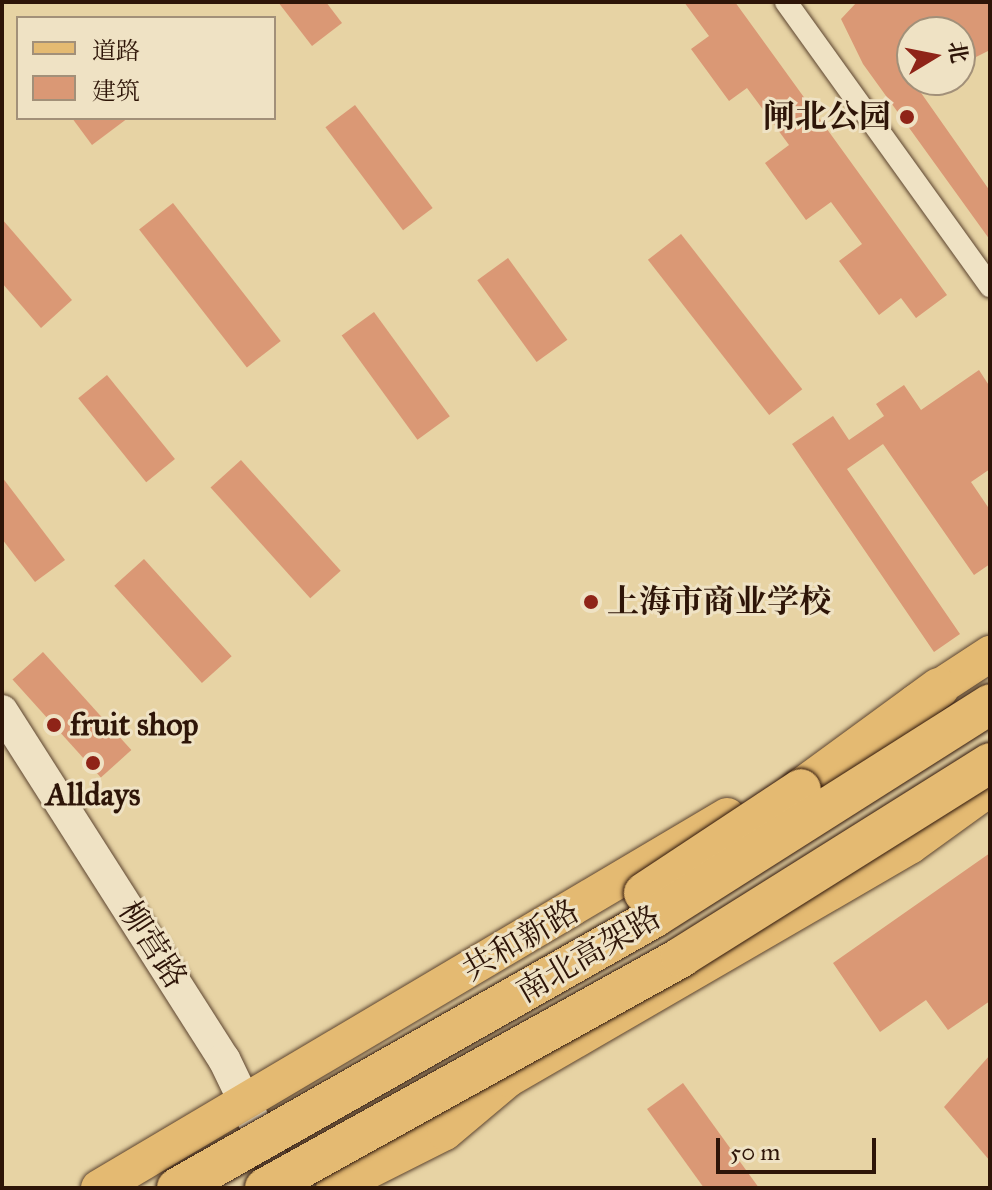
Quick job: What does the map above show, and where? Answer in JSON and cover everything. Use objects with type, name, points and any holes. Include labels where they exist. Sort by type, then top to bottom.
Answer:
[{"type":"highway","points":[[161,1188],[284,1101],[646,891],[801,789],[939,688]]},
{"type":"highway","name":"南北高架路","points":[[177,1188],[655,917],[990,704]]},
{"type":"highway","name":"南北高架路","points":[[265,1188],[681,957],[990,763]]},
{"type":"main road","name":"共和新路","points":[[99,1188],[253,1116],[734,850],[865,765],[939,688],[990,654]]},
{"type":"main road","name":"柳营路","points":[[2,711],[253,1116],[286,1188]]},
{"type":"main road","points":[[294,1188],[508,1079],[910,846],[990,788]]},
{"type":"main road","points":[[334,1188],[445,1132],[508,1079]]},
{"type":"main road","name":"共和新路","points":[[153,1188],[253,1116]]},
{"type":"street","points":[[786,2],[990,286]]},
{"type":"building","points":[[278,2],[326,2],[342,23],[312,46]]},
{"type":"building","points":[[684,2],[735,2],[947,295],[916,318],[901,298],[879,315],[839,261],[862,244],[831,202],[806,220],[765,163],[789,145],[747,88],[729,101],[691,49],[709,36]]},
{"type":"building","points":[[857,2],[990,2],[990,50],[976,57],[976,16],[896,16],[896,96],[923,96],[990,191],[990,240],[863,64],[841,19]]},
{"type":"building","points":[[355,105],[433,208],[403,230],[325,127]]},
{"type":"building","points":[[73,120],[125,120],[92,145]]},
{"type":"building","points":[[173,203],[281,341],[247,367],[139,229]]},
{"type":"building","points":[[2,219],[72,300],[41,328],[2,283]]},
{"type":"building","points":[[681,234],[802,389],[769,415],[648,260]]},
{"type":"building","points":[[508,258],[567,340],[537,362],[477,280]]},
{"type":"building","points":[[374,312],[450,416],[417,440],[342,336]]},
{"type":"building","points":[[979,370],[990,387],[990,469],[971,482],[990,510],[990,564],[974,575],[883,444],[847,469],[960,634],[934,652],[792,444],[833,416],[849,440],[884,416],[876,404],[904,385],[921,410]]},
{"type":"building","points":[[107,375],[175,459],[146,482],[78,398]]},
{"type":"building","points":[[241,460],[341,571],[310,598],[211,487]]},
{"type":"building","points":[[2,477],[65,560],[35,582],[2,539]]},
{"type":"building","points":[[144,559],[232,656],[202,683],[114,586]]},
{"type":"building","points":[[43,652],[131,750],[101,778],[13,679]]},
{"type":"building","points":[[990,853],[990,1001],[948,1030],[926,1000],[880,1032],[833,963]]},
{"type":"building","points":[[990,1055],[990,1161],[944,1107]]},
{"type":"building","points":[[683,1083],[759,1188],[704,1188],[647,1109]]},
{"type":"place","name":"闸北公园","points":[[907,117]]},
{"type":"place","name":"上海市商业学校","points":[[591,602]]},
{"type":"place","name":"fruit shop","points":[[54,725]]},
{"type":"place","name":"Alldays","points":[[93,763]]}]
